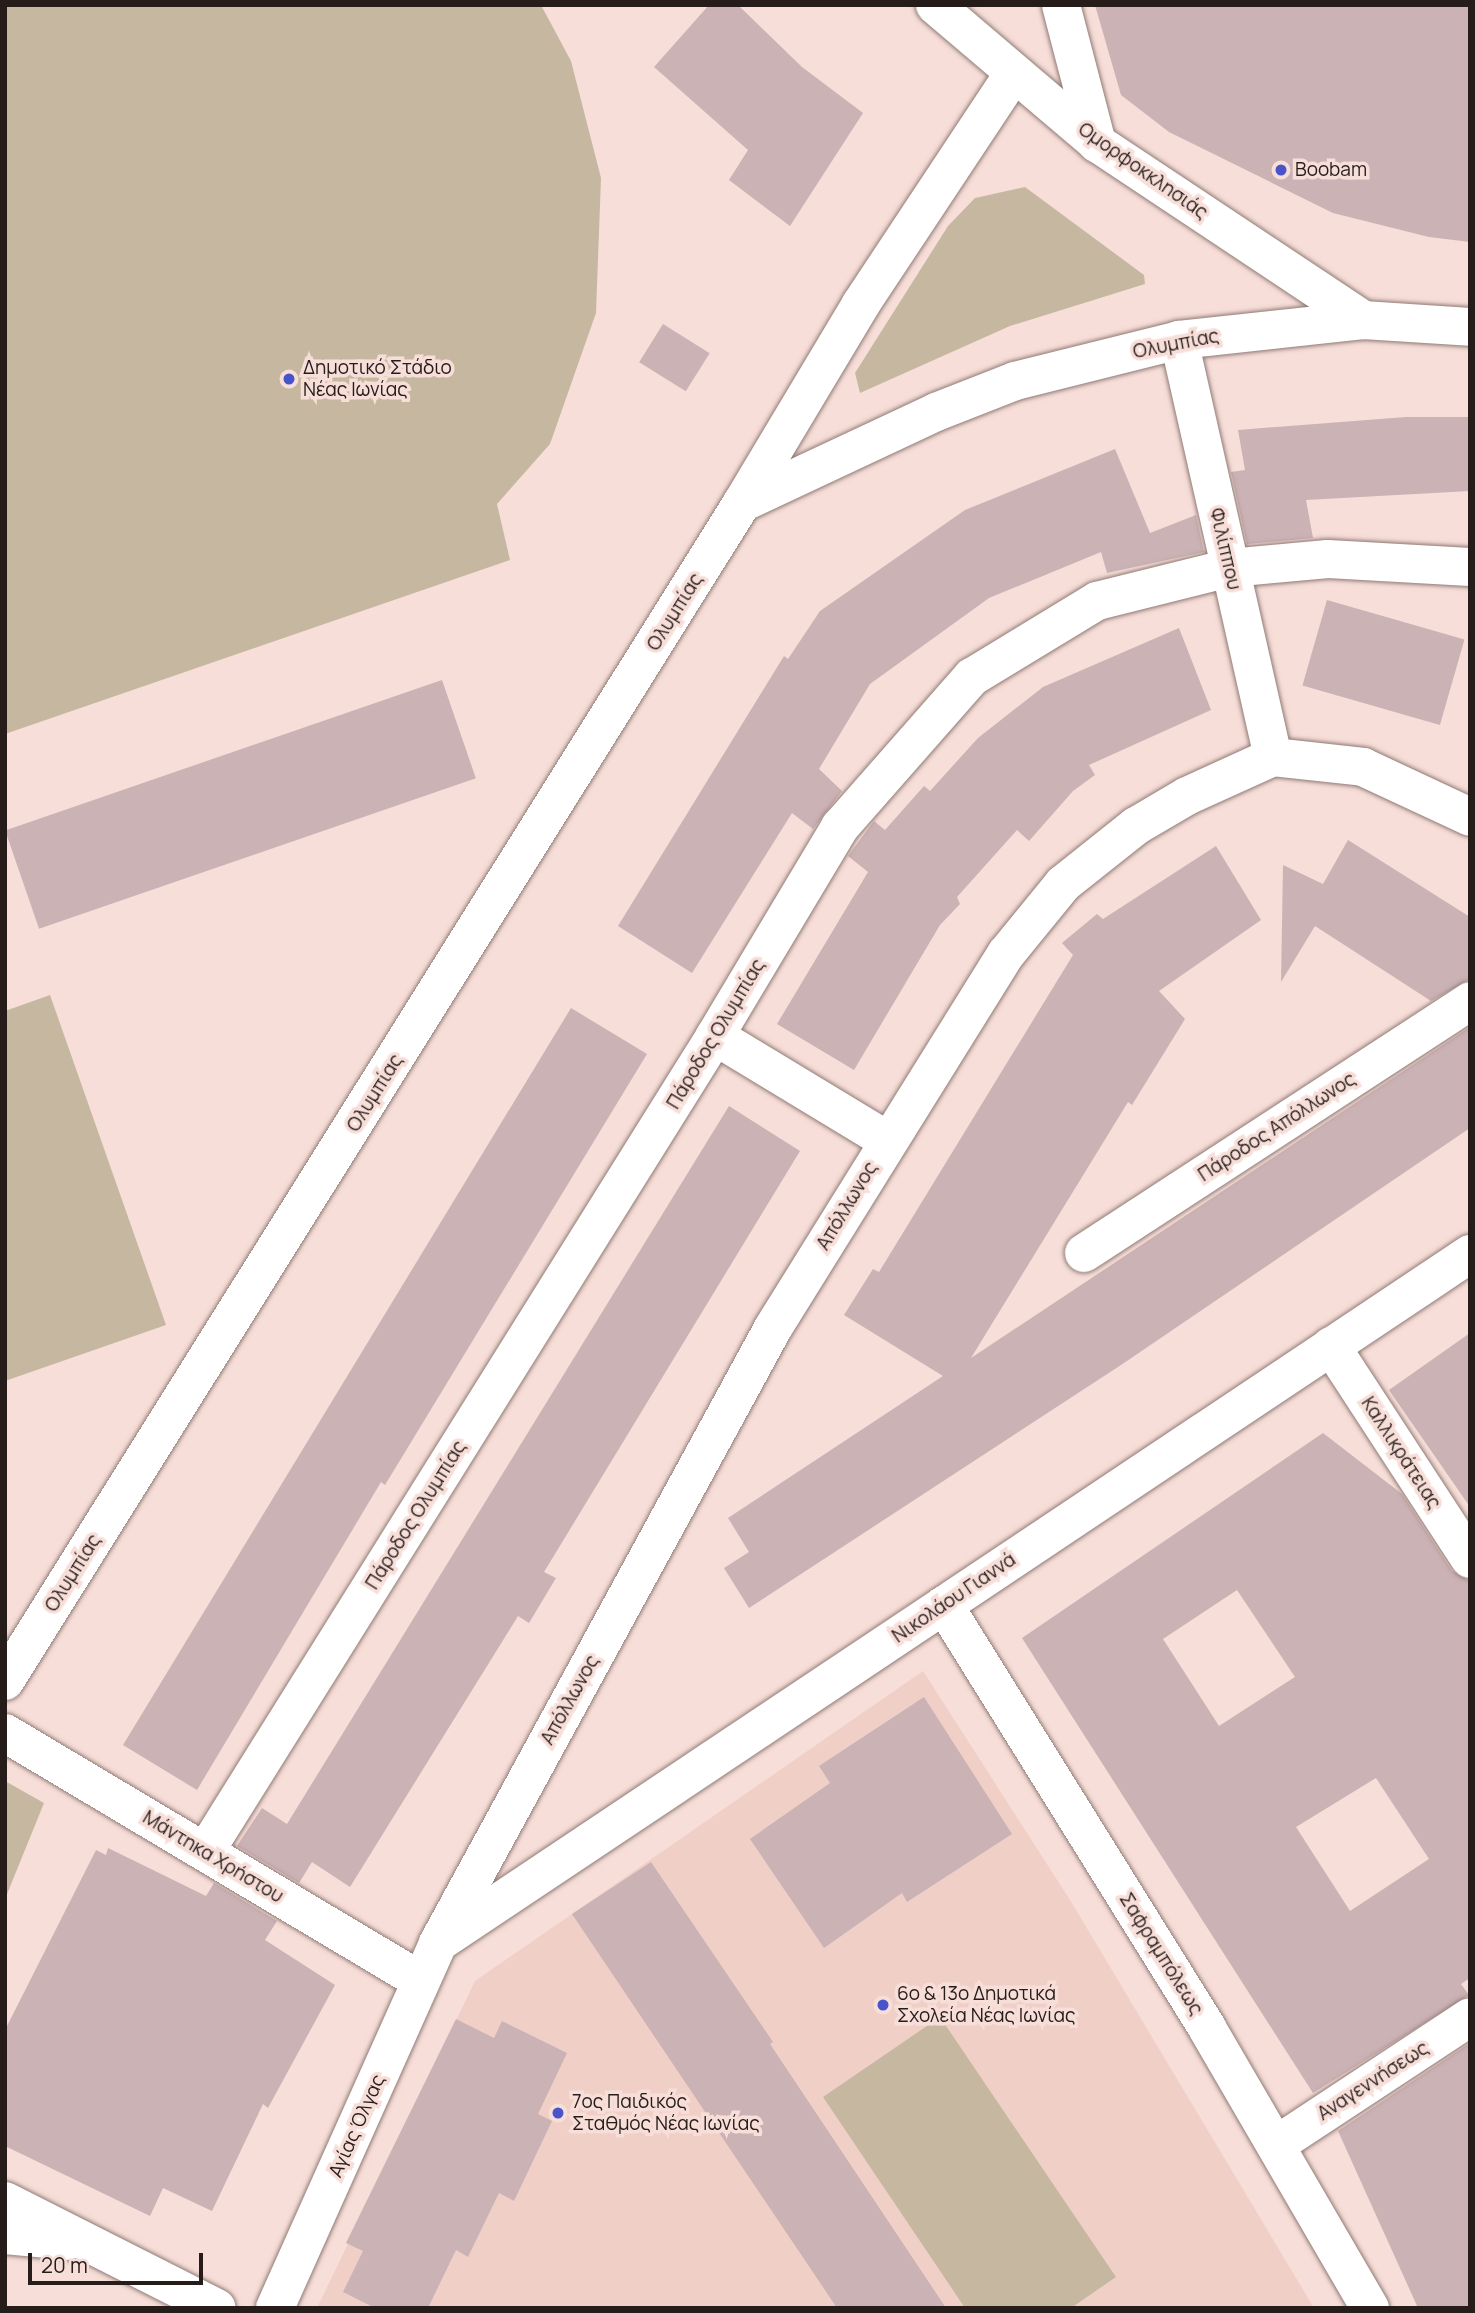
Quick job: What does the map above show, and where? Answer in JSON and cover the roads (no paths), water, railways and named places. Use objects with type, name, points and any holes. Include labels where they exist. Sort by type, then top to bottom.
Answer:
[{"type":"street","name":"Ομορφοκκλησιάς","points":[[935,5],[1097,143],[1363,320]]},
{"type":"street","points":[[1061,5],[1097,143]]},
{"type":"street","name":"Ολυμπίας","points":[[5,1681],[742,503],[861,304],[1014,73]]},
{"type":"street","name":"Ολυμπίας","points":[[742,503],[936,412],[1015,382],[1180,340],[1363,320],[1470,327]]},
{"type":"street","name":"Φιλίππου","points":[[1180,340],[1273,757]]},
{"type":"street","name":"Πάροδος Ολυμπίας","points":[[205,1852],[715,1036],[840,827],[972,677],[1097,601],[1229,568],[1328,559],[1470,567]]},
{"type":"street","points":[[1273,757],[1363,767],[1470,817]]},
{"type":"street","name":"Απόλλωνος","points":[[438,1943],[773,1328],[887,1139],[1006,954],[1063,884],[1136,826],[1187,796],[1273,757]]},
{"type":"street","name":"Πάροδος Απόλλωνος","points":[[1084,1252],[1470,1001]]},
{"type":"street","points":[[715,1036],[887,1139]]},
{"type":"street","name":"Νικολάου Γιαννά","points":[[438,1943],[1470,1254]]},
{"type":"street","name":"Καλλικράτειας","points":[[1331,1346],[1470,1559]]},
{"type":"street","name":"Σαφραμπόλεως","points":[[944,1605],[1207,2028],[1370,2308]]},
{"type":"street","name":"Μάντηκα Χρήστου","points":[[5,1733],[421,1980]]},
{"type":"street","name":"Αγίας Όλγας","points":[[275,2308],[438,1943]]},
{"type":"street","name":"Αναγεννήσεως","points":[[1276,2145],[1470,2017]]},
{"type":"street","points":[[5,2201],[217,2308]]},
{"type":"street","points":[[5,2235],[90,2244]]},
{"type":"place","name":"Boobam","points":[[1281,170]]},
{"type":"place","name":"Δημοτικό Στάδιο Νέας Ιωνίας","points":[[289,379]]},
{"type":"place","name":"6ο & 13ο Δημοτικά Σχολεία Νέας Ιωνίας","points":[[883,2005]]},
{"type":"place","name":"7ος Παιδικός Σταθμός Νέας Ιωνίας","points":[[558,2113]]}]
